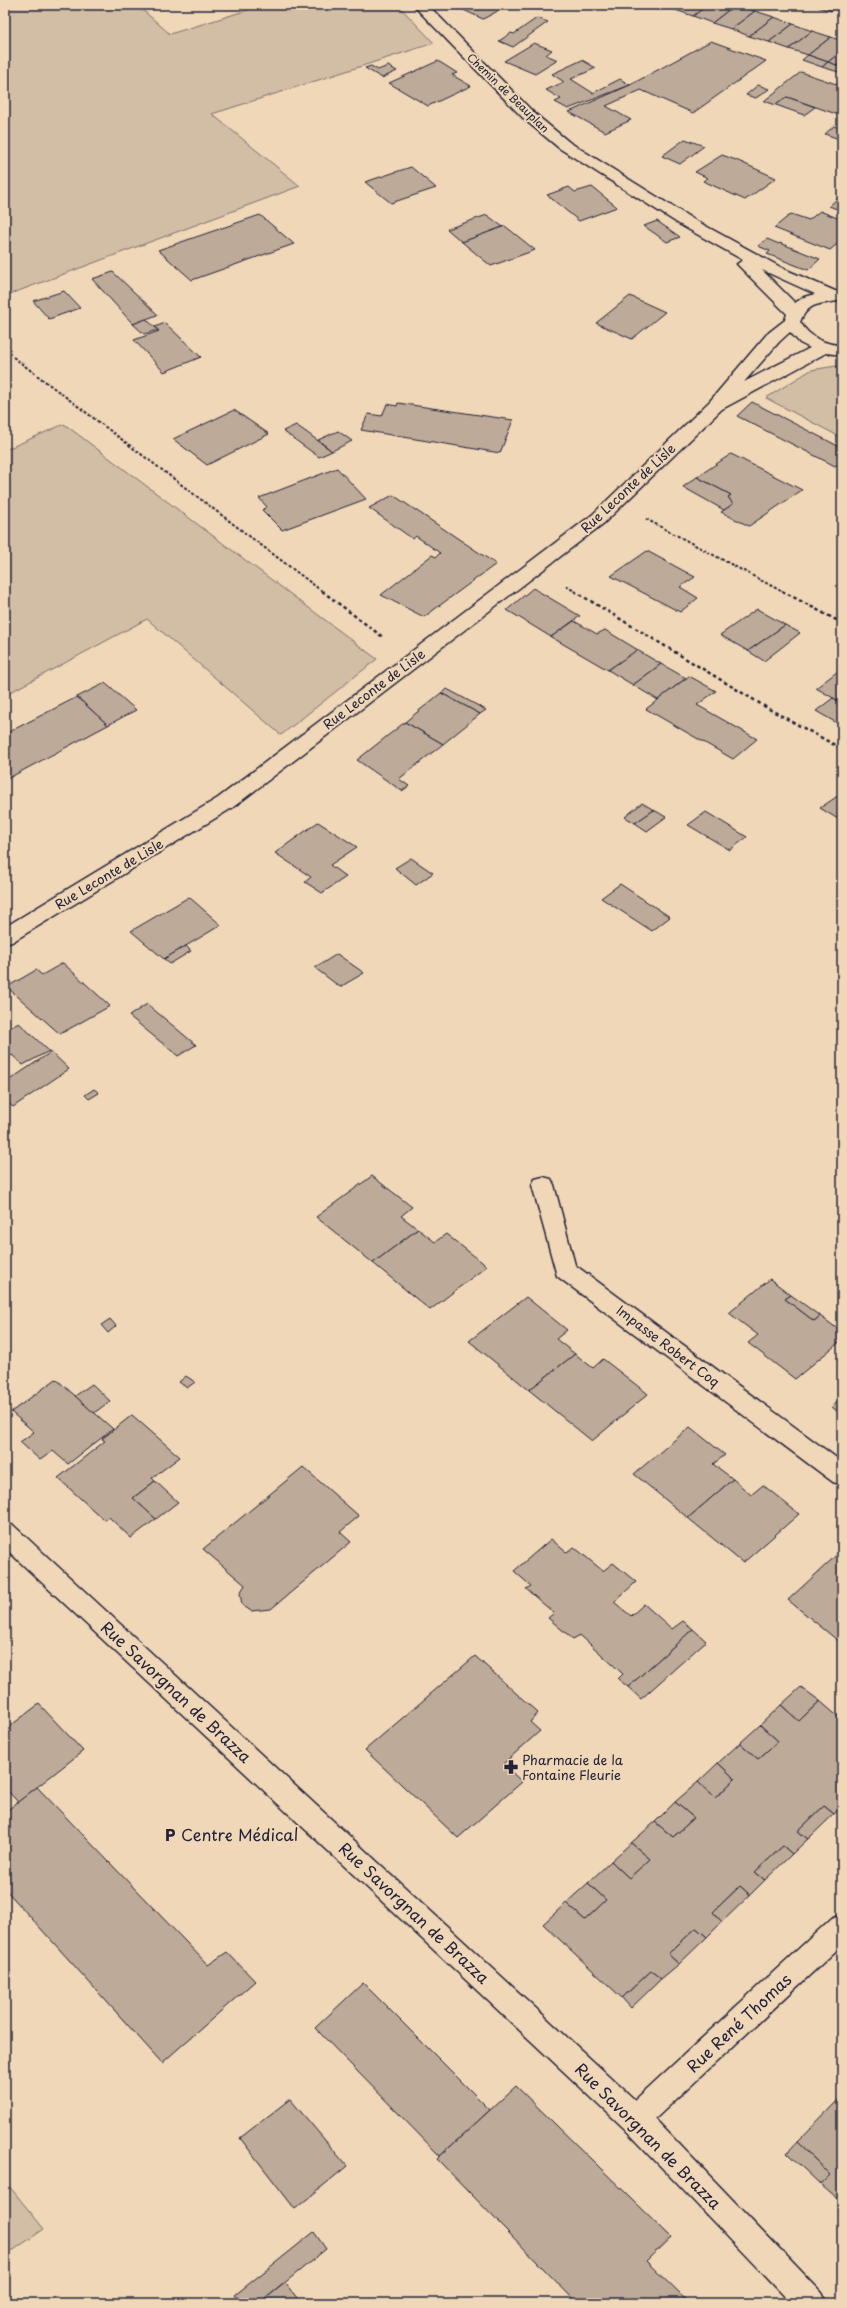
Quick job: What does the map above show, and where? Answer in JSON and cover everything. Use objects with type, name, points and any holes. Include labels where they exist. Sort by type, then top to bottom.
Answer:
[{"type":"street","name":"Chemin de Beauplan","points":[[420,5],[534,121],[564,145],[685,221],[778,272],[837,296]]},
{"type":"street","name":"Chemin de Beauplan","points":[[685,221],[756,272],[793,317],[798,334],[815,345],[837,350]]},
{"type":"street","name":"Rue Leconte de Lisle","points":[[5,937],[225,803],[598,519],[716,405],[773,338],[793,317],[796,309],[810,300],[837,296]]},
{"type":"street","name":"Rue Leconte de Lisle","points":[[716,405],[788,365],[837,350]]},
{"type":"street","name":"Impasse Robert Coq","points":[[543,1185],[565,1270],[842,1475]]},
{"type":"street","name":"Rue Savorgnan de Brazza","points":[[5,1533],[635,2119],[812,2303]]},
{"type":"street","name":"Rue René Thomas","points":[[635,2119],[842,1927]]},
{"type":"path","points":[[13,357],[413,660]]},
{"type":"path","points":[[615,503],[842,622]]},
{"type":"path","points":[[535,567],[769,709],[842,749]]},
{"type":"shaded area","points":[[5,5],[137,5],[170,34],[264,5],[398,5],[434,43],[212,114],[300,186],[5,296]]},
{"type":"shaded area","points":[[836,366],[842,368],[842,438],[766,398],[811,370]]},
{"type":"shaded area","points":[[64,424],[377,659],[281,735],[147,619],[5,695],[5,450]]},
{"type":"shaded area","points":[[5,2181],[44,2229],[5,2256]]},
{"type":"building","points":[[661,5],[708,5],[693,16]]},
{"type":"building","points":[[708,5],[735,5],[712,23],[693,16]]},
{"type":"building","points":[[735,5],[755,11],[731,29],[712,23]]},
{"type":"building","points":[[820,5],[839,5],[831,11],[818,7]]},
{"type":"building","points":[[455,6],[507,6],[483,19]]},
{"type":"building","points":[[755,11],[774,17],[749,36],[731,29]]},
{"type":"building","points":[[774,17],[793,24],[769,42],[749,36]]},
{"type":"building","points":[[537,18],[548,22],[513,47],[499,41],[511,33],[514,34]]},
{"type":"building","points":[[793,24],[812,31],[789,49],[769,42]]},
{"type":"building","points":[[812,31],[831,37],[808,55],[789,49]]},
{"type":"building","points":[[831,37],[842,41],[842,51],[828,62],[808,55]]},
{"type":"building","points":[[711,41],[766,61],[693,113],[641,90],[606,106],[631,120],[605,132],[569,112],[630,85]]},
{"type":"building","points":[[534,43],[552,50],[546,55],[558,60],[535,74],[504,61]]},
{"type":"building","points":[[842,51],[842,67],[828,62]]},
{"type":"building","points":[[808,55],[828,62],[822,67],[802,60]]},
{"type":"building","points":[[582,60],[596,68],[571,79],[593,93],[620,79],[630,85],[568,109],[555,102],[561,99],[546,90],[564,82],[552,74]]},
{"type":"building","points":[[438,61],[457,73],[452,75],[471,86],[428,106],[389,83]]},
{"type":"building","points":[[828,62],[842,67],[842,73],[822,67]]},
{"type":"building","points":[[371,66],[378,70],[388,66],[397,71],[382,78],[365,68]]},
{"type":"building","points":[[801,72],[842,86],[842,116],[787,97],[776,105],[764,101]]},
{"type":"building","points":[[758,85],[769,89],[756,98],[746,95]]},
{"type":"building","points":[[787,97],[815,107],[804,115],[776,105]]},
{"type":"building","points":[[834,126],[842,129],[842,140],[825,134]]},
{"type":"building","points":[[685,139],[704,146],[680,164],[662,156]]},
{"type":"building","points":[[722,155],[776,178],[745,200],[703,181],[708,178],[695,172]]},
{"type":"building","points":[[411,167],[436,188],[391,203],[365,182]]},
{"type":"building","points":[[569,187],[575,192],[592,187],[617,207],[579,221],[547,195]]},
{"type":"building","points":[[842,195],[842,211],[829,206]]},
{"type":"building","points":[[820,211],[842,220],[842,240],[830,250],[774,228],[791,214],[809,220]]},
{"type":"building","points":[[260,215],[294,244],[192,280],[158,250]]},
{"type":"building","points":[[487,215],[503,227],[462,242],[447,229]]},
{"type":"building","points":[[657,221],[680,237],[667,242],[644,226]]},
{"type":"building","points":[[505,226],[535,250],[491,266],[462,242]]},
{"type":"building","points":[[767,239],[820,259],[808,270],[767,254],[770,251],[758,246]]},
{"type":"building","points":[[113,272],[157,315],[133,324],[92,279]]},
{"type":"building","points":[[64,291],[80,308],[49,319],[33,301]]},
{"type":"building","points":[[630,296],[665,312],[632,339],[596,323]]},
{"type":"building","points":[[146,319],[158,330],[144,334],[133,324]]},
{"type":"building","points":[[165,323],[201,357],[164,372],[134,340],[159,331],[155,327]]},
{"type":"building","points":[[752,402],[842,448],[842,462],[835,466],[737,416]]},
{"type":"building","points":[[398,403],[513,420],[500,453],[361,430],[368,414],[382,416],[387,404],[397,406]]},
{"type":"building","points":[[234,410],[269,434],[207,465],[173,439]]},
{"type":"building","points":[[296,425],[332,451],[319,457],[283,431]]},
{"type":"building","points":[[338,431],[352,441],[332,451],[318,440]]},
{"type":"building","points":[[731,454],[802,490],[749,526],[721,512],[733,504],[728,497],[731,495],[697,477]]},
{"type":"building","points":[[337,468],[366,499],[282,530],[262,510],[267,507],[259,498]]},
{"type":"building","points":[[697,477],[731,495],[728,497],[733,504],[724,510],[683,487]]},
{"type":"building","points":[[393,495],[496,564],[424,617],[381,595],[432,555],[436,557],[440,553],[416,536],[413,539],[369,508]]},
{"type":"building","points":[[647,551],[695,577],[680,587],[698,598],[680,612],[611,576]]},
{"type":"building","points":[[533,588],[580,616],[551,637],[507,610]]},
{"type":"building","points":[[757,609],[785,625],[748,651],[720,635]]},
{"type":"building","points":[[574,621],[597,634],[605,630],[638,650],[608,670],[551,637]]},
{"type":"building","points":[[785,625],[800,633],[764,661],[748,651]]},
{"type":"building","points":[[637,650],[661,664],[633,685],[608,670]]},
{"type":"building","points":[[661,664],[686,678],[658,700],[633,685]]},
{"type":"building","points":[[842,668],[842,703],[816,688]]},
{"type":"building","points":[[689,676],[716,691],[697,705],[757,739],[733,759],[646,709]]},
{"type":"building","points":[[105,683],[136,710],[108,725],[77,697]]},
{"type":"building","points":[[447,689],[486,710],[480,714],[441,693]]},
{"type":"building","points":[[441,693],[480,714],[443,744],[405,722]]},
{"type":"building","points":[[77,697],[108,725],[5,780],[5,734]]},
{"type":"building","points":[[833,698],[842,703],[842,726],[816,711]]},
{"type":"building","points":[[405,722],[443,744],[399,779],[409,786],[402,791],[357,760]]},
{"type":"building","points":[[842,793],[842,816],[838,819],[820,808]]},
{"type":"building","points":[[642,803],[654,810],[635,823],[625,817]]},
{"type":"building","points":[[654,810],[666,817],[647,831],[635,823]]},
{"type":"building","points":[[706,812],[747,837],[730,850],[688,825]]},
{"type":"building","points":[[318,822],[357,847],[330,865],[346,877],[322,893],[305,882],[311,877],[275,853]]},
{"type":"building","points":[[411,858],[433,873],[416,885],[395,868]]},
{"type":"building","points":[[620,884],[670,917],[652,931],[601,898]]},
{"type":"building","points":[[189,897],[221,925],[164,959],[131,931]]},
{"type":"building","points":[[186,946],[191,951],[170,964],[164,959]]},
{"type":"building","points":[[337,954],[364,973],[340,987],[315,968]]},
{"type":"building","points":[[63,963],[110,1006],[60,1034],[7,987],[36,970],[42,975]]},
{"type":"building","points":[[147,1004],[196,1045],[178,1056],[129,1016]]},
{"type":"building","points":[[19,1023],[49,1051],[23,1065],[12,1055],[5,1058],[5,1030]]},
{"type":"building","points":[[51,1052],[69,1069],[13,1107],[5,1100],[5,1083]]},
{"type":"building","points":[[94,1089],[99,1093],[89,1099],[85,1095]]},
{"type":"building","points":[[372,1176],[412,1207],[401,1216],[418,1229],[373,1263],[316,1217]]},
{"type":"building","points":[[418,1229],[435,1242],[446,1234],[487,1266],[430,1310],[373,1263]]},
{"type":"building","points":[[770,1279],[791,1295],[785,1299],[814,1321],[820,1316],[842,1332],[842,1340],[795,1379],[748,1343],[758,1335],[729,1313]]},
{"type":"building","points":[[791,1295],[820,1316],[814,1321],[785,1299]]},
{"type":"building","points":[[526,1297],[567,1330],[556,1339],[575,1354],[529,1390],[469,1341]]},
{"type":"building","points":[[110,1319],[116,1326],[108,1333],[101,1325]]},
{"type":"building","points":[[575,1354],[593,1368],[603,1359],[648,1394],[592,1441],[529,1390]]},
{"type":"building","points":[[186,1376],[195,1382],[187,1388],[179,1382]]},
{"type":"building","points":[[56,1379],[113,1429],[68,1464],[53,1451],[40,1460],[20,1442],[34,1432],[11,1412]]},
{"type":"building","points":[[92,1384],[110,1401],[94,1413],[75,1396]]},
{"type":"building","points":[[842,1398],[842,1415],[832,1407]]},
{"type":"building","points":[[132,1415],[180,1457],[152,1478],[155,1481],[133,1498],[156,1519],[131,1538],[109,1517],[104,1520],[58,1478],[105,1441],[102,1439]]},
{"type":"building","points":[[690,1427],[725,1455],[713,1464],[733,1479],[688,1518],[634,1474]]},
{"type":"building","points":[[303,1467],[359,1516],[340,1532],[351,1542],[271,1609],[251,1611],[242,1605],[240,1593],[245,1585],[203,1549]]},
{"type":"building","points":[[733,1479],[751,1495],[763,1485],[799,1514],[743,1563],[688,1518]]},
{"type":"building","points":[[155,1481],[178,1502],[156,1519],[133,1498]]},
{"type":"building","points":[[551,1539],[567,1553],[574,1547],[603,1571],[613,1563],[636,1582],[614,1602],[631,1616],[644,1604],[672,1629],[683,1621],[693,1629],[628,1687],[618,1679],[623,1674],[580,1635],[573,1639],[548,1618],[554,1613],[526,1589],[531,1586],[514,1571]]},
{"type":"building","points":[[842,1550],[842,1644],[788,1600]]},
{"type":"building","points":[[693,1629],[706,1641],[641,1699],[628,1687]]},
{"type":"building","points":[[475,1656],[538,1713],[530,1722],[540,1731],[503,1764],[522,1782],[458,1838],[365,1750]]},
{"type":"building","points":[[801,1687],[820,1701],[799,1721],[781,1705]]},
{"type":"building","points":[[820,1701],[842,1720],[842,1789],[840,1791],[842,1794],[842,1807],[834,1814],[824,1806],[798,1831],[808,1839],[792,1854],[783,1846],[755,1872],[765,1880],[750,1895],[740,1886],[713,1912],[722,1922],[707,1937],[696,1928],[668,1954],[679,1964],[661,1979],[651,1971],[622,1998],[543,1924],[566,1903],[585,1920],[606,1900],[588,1883],[611,1861],[629,1878],[650,1859],[631,1843],[655,1822],[673,1837],[694,1818],[675,1802],[698,1782],[715,1798],[735,1779],[718,1763],[740,1743],[758,1759],[778,1741],[760,1725],[781,1705],[799,1721]]},
{"type":"building","points":[[39,1704],[83,1751],[18,1802],[5,1788],[5,1730]]},
{"type":"building","points":[[760,1725],[778,1741],[758,1759],[740,1743]]},
{"type":"building","points":[[718,1763],[735,1779],[715,1798],[698,1782]]},
{"type":"building","points":[[37,1787],[208,1965],[227,1952],[255,1981],[162,2063],[5,1889],[5,1812]]},
{"type":"building","points":[[675,1802],[694,1818],[673,1837],[655,1822]]},
{"type":"building","points":[[824,1806],[834,1814],[808,1839],[798,1831]]},
{"type":"building","points":[[631,1843],[650,1859],[629,1878],[611,1861]]},
{"type":"building","points":[[783,1846],[792,1854],[765,1880],[755,1872]]},
{"type":"building","points":[[588,1883],[606,1900],[585,1920],[566,1903]]},
{"type":"building","points":[[740,1886],[750,1895],[722,1922],[713,1912]]},
{"type":"building","points":[[696,1928],[707,1937],[679,1964],[668,1954]]},
{"type":"building","points":[[651,1971],[661,1979],[631,2008],[622,1998]]},
{"type":"building","points":[[363,1983],[490,2110],[440,2156],[315,2028]]},
{"type":"building","points":[[516,2086],[671,2237],[646,2261],[689,2303],[577,2303],[437,2159]]},
{"type":"building","points":[[842,2096],[842,2194],[837,2199],[821,2185],[831,2175],[797,2142]]},
{"type":"building","points":[[290,2099],[347,2166],[295,2209],[240,2138]]},
{"type":"building","points":[[797,2142],[831,2175],[821,2185],[787,2153]]},
{"type":"building","points":[[314,2232],[326,2249],[260,2303],[241,2303],[235,2295]]},
{"type":"building","points":[[285,2283],[298,2299],[293,2303],[260,2303]]},
{"type":"place","name":"Pharmacie de la Fontaine Fleurie","points":[[511,1767]]},
{"type":"place","name":"Centre Médical","points":[[170,1835]]}]
